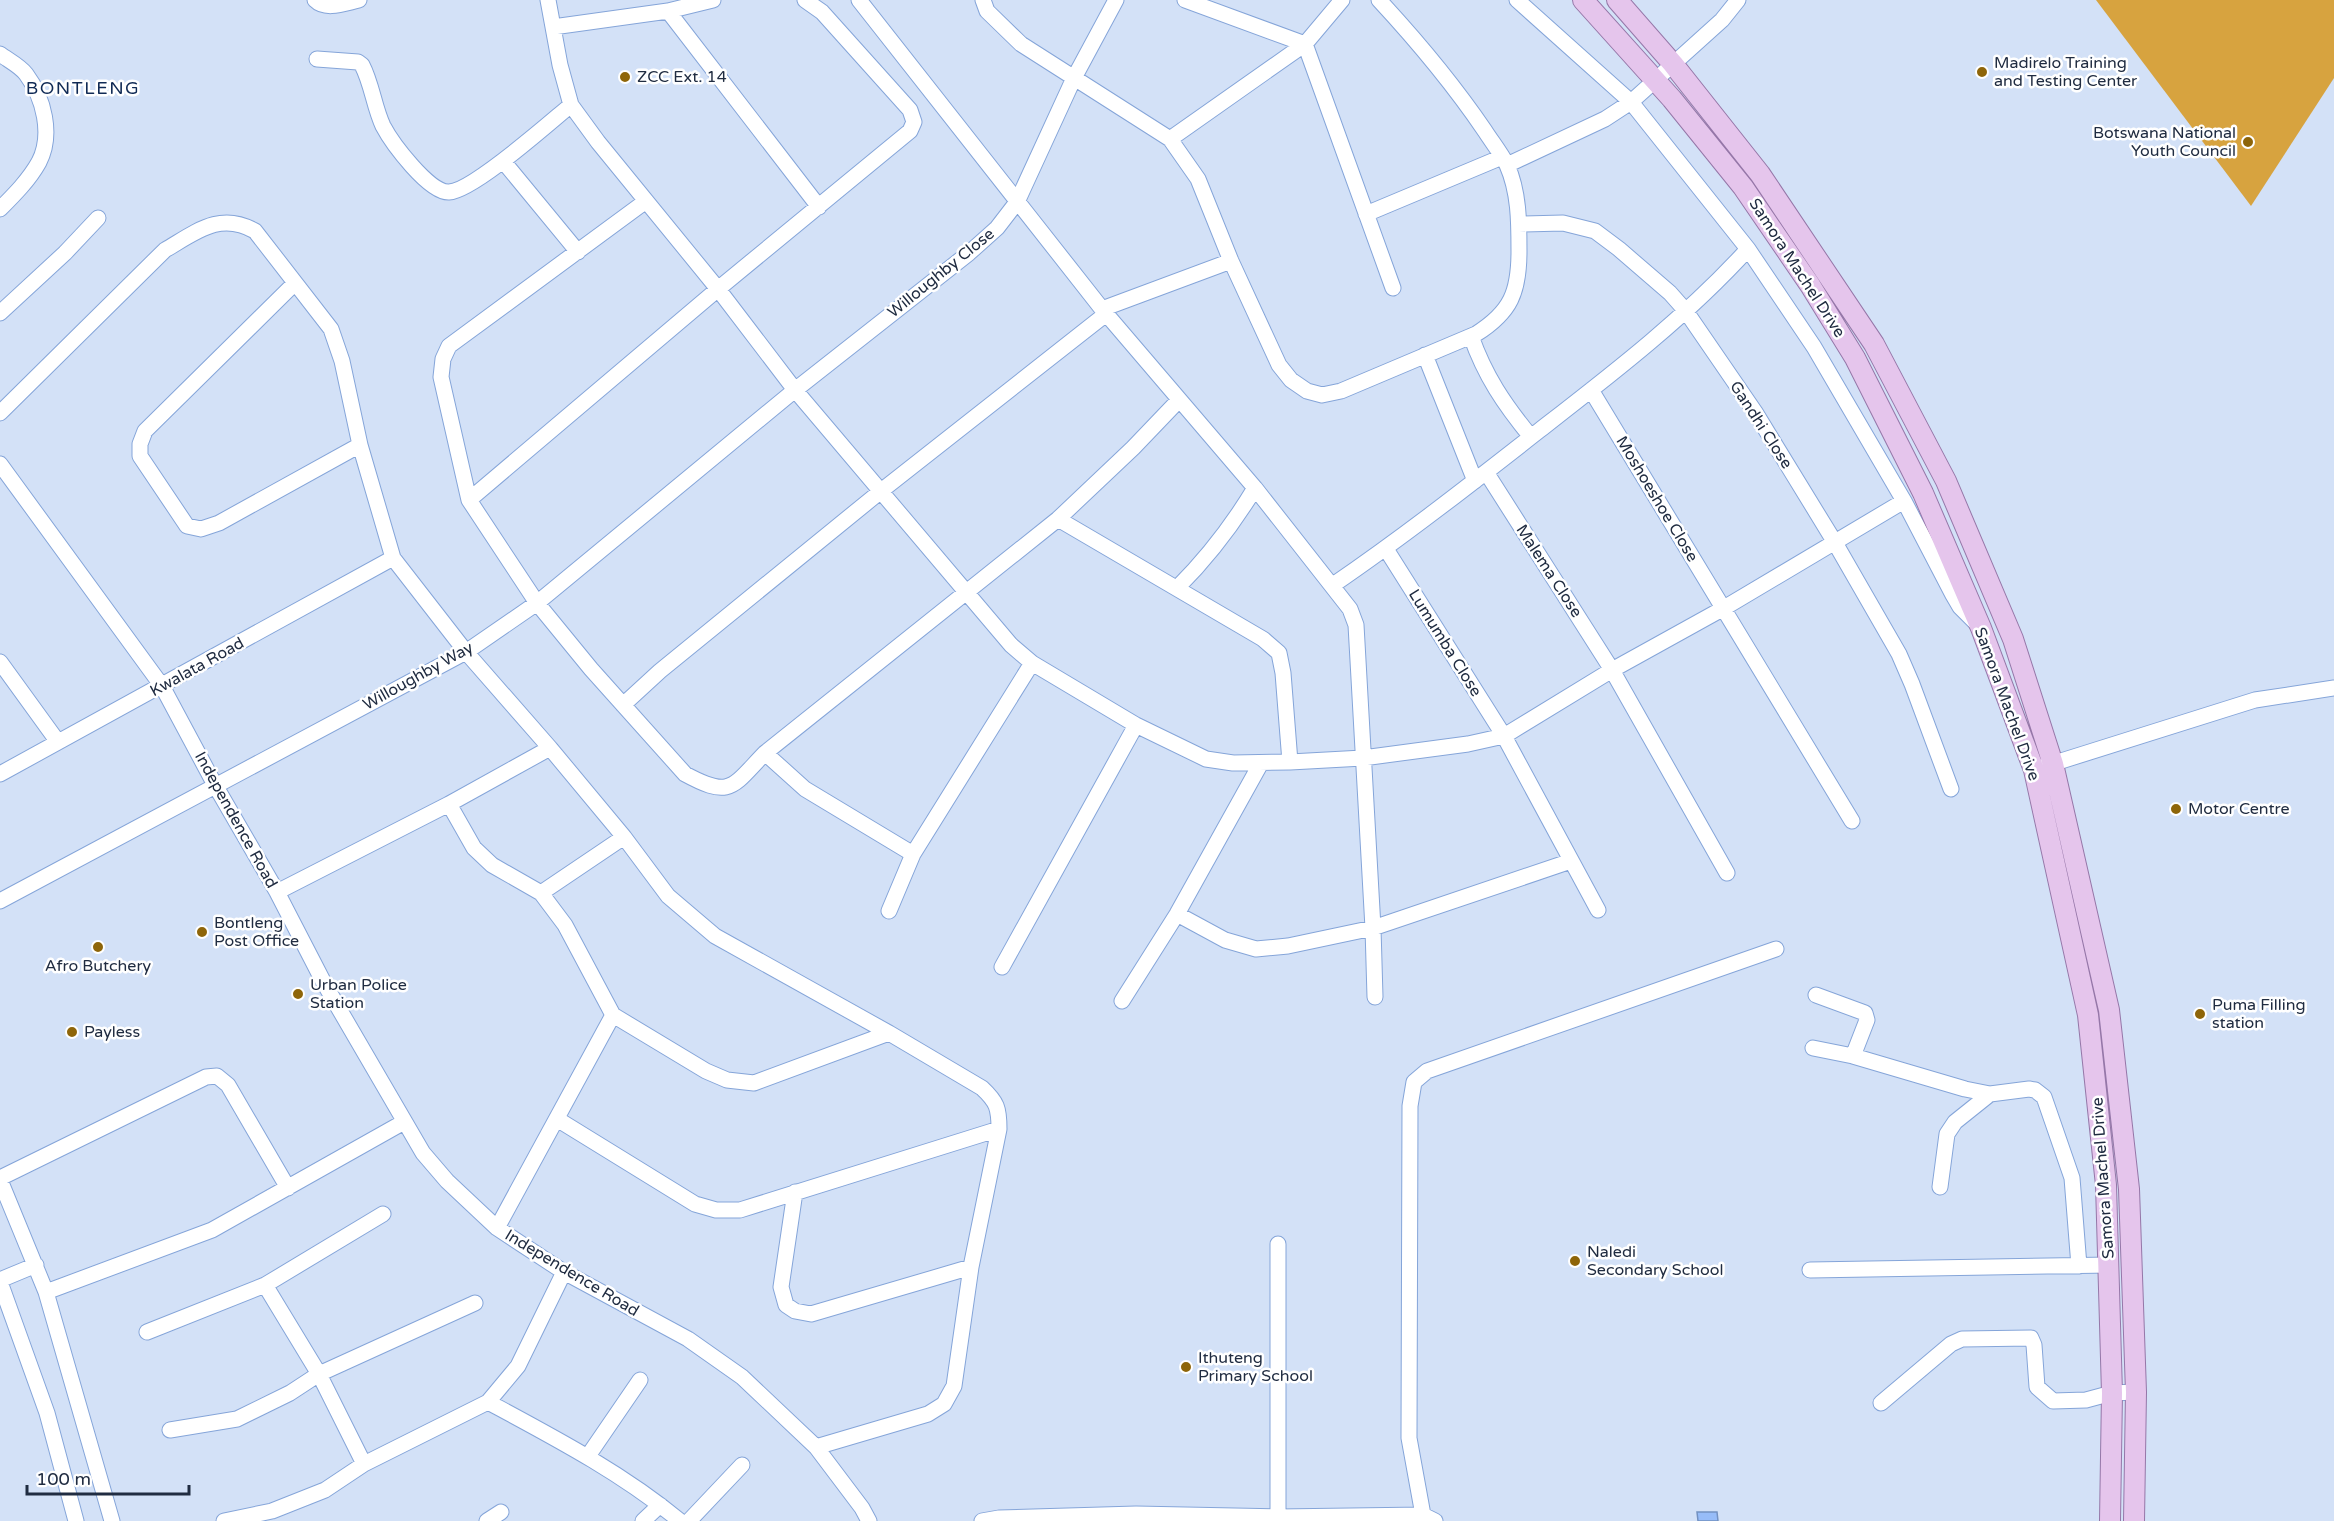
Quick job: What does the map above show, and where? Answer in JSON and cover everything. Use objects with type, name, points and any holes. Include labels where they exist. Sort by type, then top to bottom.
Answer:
[{"type":"main road","name":"Samora Machel Drive","points":[[1583,0],[1656,82],[1743,187],[1810,285],[1855,358],[1923,493],[1981,628],[2034,770],[2088,1015],[2106,1185],[2112,1393],[2110,1521]]},
{"type":"main road","name":"Samora Machel Drive","points":[[1617,0],[1673,64],[1760,174],[1874,344],[1955,502],[2013,639],[2053,764],[2109,1010],[2129,1189],[2136,1392],[2134,1521]]},
{"type":"street","points":[[315,0],[327,7],[358,0]]},
{"type":"street","points":[[548,0],[560,65],[571,105],[598,142],[718,289],[795,390],[1011,645],[1032,663],[1136,725],[1206,759],[1233,763],[1261,763],[1363,758],[1468,744],[1504,736],[1612,670],[1724,608],[1904,501]]},
{"type":"street","points":[[553,27],[668,11],[713,0]]},
{"type":"street","points":[[469,500],[718,289],[910,131],[914,122],[902,101],[822,12],[805,0]]},
{"type":"street","points":[[859,0],[1104,311],[1178,401],[1255,488],[1350,609],[1356,625],[1375,997]]},
{"type":"street","points":[[983,0],[987,11],[1021,44],[1170,139],[1198,179],[1231,261],[1279,364],[1291,380],[1307,391],[1322,395],[1341,392],[1471,336],[1490,325],[1504,311],[1512,297],[1519,269],[1519,224],[1513,184],[1504,161],[1460,95],[1379,0]]},
{"type":"street","name":"Willoughby Close","points":[[795,390],[969,253],[997,228],[1017,202],[1074,78],[1116,0]]},
{"type":"street","points":[[1185,0],[1305,44]]},
{"type":"street","points":[[1170,139],[1305,44],[1342,0]]},
{"type":"street","points":[[1517,0],[1631,102],[1748,249],[1814,347],[1904,501],[1960,607],[1981,628]]},
{"type":"street","points":[[1366,214],[1605,120],[1656,82],[1699,38],[1722,20],[1738,0]]},
{"type":"street","points":[[668,11],[819,207]]},
{"type":"street","points":[[1305,44],[1393,288]]},
{"type":"street","points":[[0,54],[25,72],[38,95],[47,136],[39,161],[17,192],[0,209]]},
{"type":"street","points":[[317,59],[358,62],[362,65],[382,124],[397,149],[433,186],[447,192],[461,189],[503,161],[571,105]]},
{"type":"street","points":[[503,161],[578,252]]},
{"type":"street","points":[[646,201],[449,346],[443,359],[441,377],[469,500],[537,603],[685,774],[703,784],[722,789],[735,784],[765,753],[1058,519],[1133,448],[1178,401]]},
{"type":"street","points":[[0,313],[65,253],[98,218]]},
{"type":"street","points":[[0,413],[165,250],[196,231],[226,221],[243,224],[255,231],[331,329],[342,361],[360,445],[393,558],[466,652],[624,837],[668,896],[715,936],[889,1033],[981,1088],[994,1100],[999,1113],[999,1129],[972,1268],[954,1386],[944,1404],[928,1414],[816,1447]]},
{"type":"street","name":"Gandhi Close","points":[[1519,224],[1563,223],[1594,231],[1619,249],[1670,293],[1685,310],[1755,412],[1905,664],[1951,789]]},
{"type":"street","points":[[1333,585],[1386,549],[1591,390],[1721,279],[1748,249]]},
{"type":"street","points":[[623,705],[660,670],[1104,311],[1231,261]]},
{"type":"street","points":[[295,283],[145,431],[140,444],[140,456],[187,526],[201,529],[219,523],[360,445]]},
{"type":"street","points":[[1471,336],[1485,374],[1498,395],[1531,437]]},
{"type":"street","name":"Malema Close","points":[[1425,356],[1481,477],[1612,670],[1726,873]]},
{"type":"street","name":"Willoughby Way","points":[[0,901],[466,652],[537,603],[795,390]]},
{"type":"street","name":"Moshoeshoe Close","points":[[1591,390],[1852,821]]},
{"type":"street","name":"Independence Road","points":[[0,464],[162,686],[215,785],[277,892],[324,984],[423,1153],[447,1181],[496,1228],[564,1272],[696,1346],[742,1377],[816,1447],[862,1508],[868,1521]]},
{"type":"street","points":[[1178,587],[1232,527],[1255,488]]},
{"type":"street","points":[[1058,519],[1178,587],[1263,639],[1278,653],[1283,673],[1290,762]]},
{"type":"street","name":"Lumumba Close","points":[[1386,549],[1504,736],[1598,910]]},
{"type":"street","name":"Kwalata Road","points":[[0,774],[393,558]]},
{"type":"street","points":[[0,662],[58,742]]},
{"type":"street","points":[[889,911],[913,854],[1032,663]]},
{"type":"street","points":[[2034,770],[2264,698],[2334,688]]},
{"type":"street","points":[[1002,967],[1136,725]]},
{"type":"street","points":[[277,892],[449,804],[550,748]]},
{"type":"street","points":[[765,753],[806,789],[913,854]]},
{"type":"street","points":[[1122,1001],[1177,914],[1261,763]]},
{"type":"street","points":[[449,804],[474,848],[492,865],[541,893],[565,925],[613,1015],[706,1071],[727,1080],[754,1083],[889,1033]]},
{"type":"street","points":[[541,893],[624,837]]},
{"type":"street","points":[[1177,914],[1225,940],[1257,949],[1288,946],[1373,928],[1571,861]]},
{"type":"street","points":[[982,1521],[1136,1514],[1287,1518],[1429,1518],[1409,1438],[1410,1106],[1414,1082],[1427,1071],[1776,949]]},
{"type":"street","points":[[1816,995],[1861,1011],[1867,1016],[1853,1056]]},
{"type":"street","points":[[496,1228],[613,1015]]},
{"type":"street","points":[[1812,1048],[1853,1056],[1960,1088],[1990,1094],[2029,1089],[2035,1090],[2044,1097],[2072,1178],[2079,1266]]},
{"type":"street","points":[[112,1521],[46,1292],[0,1179],[206,1077],[217,1076],[228,1085],[288,1188]]},
{"type":"street","points":[[1940,1187],[1947,1134],[1951,1126],[1990,1094]]},
{"type":"street","points":[[557,1119],[695,1204],[716,1210],[740,1210],[999,1129]]},
{"type":"street","points":[[46,1292],[212,1230],[404,1122]]},
{"type":"street","points":[[795,1192],[781,1287],[786,1305],[795,1311],[811,1314],[972,1268]]},
{"type":"street","points":[[147,1332],[265,1285],[383,1214]]},
{"type":"street","points":[[1278,1244],[1287,1518]]},
{"type":"street","points":[[36,1265],[0,1281],[47,1413],[76,1521]]},
{"type":"street","points":[[1810,1270],[2110,1265]]},
{"type":"street","points":[[224,1521],[275,1516],[324,1490],[364,1464],[488,1402],[518,1366],[564,1272]]},
{"type":"street","points":[[265,1285],[319,1374],[364,1464]]},
{"type":"street","points":[[170,1430],[237,1419],[290,1393],[319,1374],[475,1303]]},
{"type":"street","points":[[1881,1403],[1951,1344],[1962,1339],[2031,1338],[2034,1345],[2037,1387],[2054,1401],[2086,1400],[2112,1393],[2136,1392]]},
{"type":"street","points":[[588,1456],[640,1380]]},
{"type":"street","points":[[488,1402],[588,1456],[660,1504],[680,1521]]},
{"type":"street","points":[[689,1521],[741,1465]]},
{"type":"street","points":[[644,1521],[660,1504]]},
{"type":"street","points":[[487,1521],[501,1512]]},
{"type":"shaded area","name":"Botswana National Youth Council","points":[[2096,0],[2334,0],[2334,78],[2251,206]]},
{"type":"water","points":[[1697,1512],[1717,1512],[1718,1521],[1698,1521]]},
{"type":"place","name":"Madirelo Training and Testing Center","points":[[1982,72]]},
{"type":"place","name":"ZCC Ext. 14","points":[[625,77]]},
{"type":"place","name":"Botswana National Youth Council","points":[[2248,142]]},
{"type":"place","name":"Motor Centre","points":[[2176,809]]},
{"type":"place","name":"Bontleng Post Office","points":[[202,932]]},
{"type":"place","name":"Afro Butchery","points":[[98,947]]},
{"type":"place","name":"Urban Police Station","points":[[298,994]]},
{"type":"place","name":"Puma Filling station","points":[[2200,1014]]},
{"type":"place","name":"Payless","points":[[72,1032]]},
{"type":"place","name":"Naledi Secondary School","points":[[1575,1261]]},
{"type":"place","name":"Ithuteng Primary School","points":[[1186,1367]]},
{"type":"district","name":"BONTLENG","points":[[83,88]]}]
